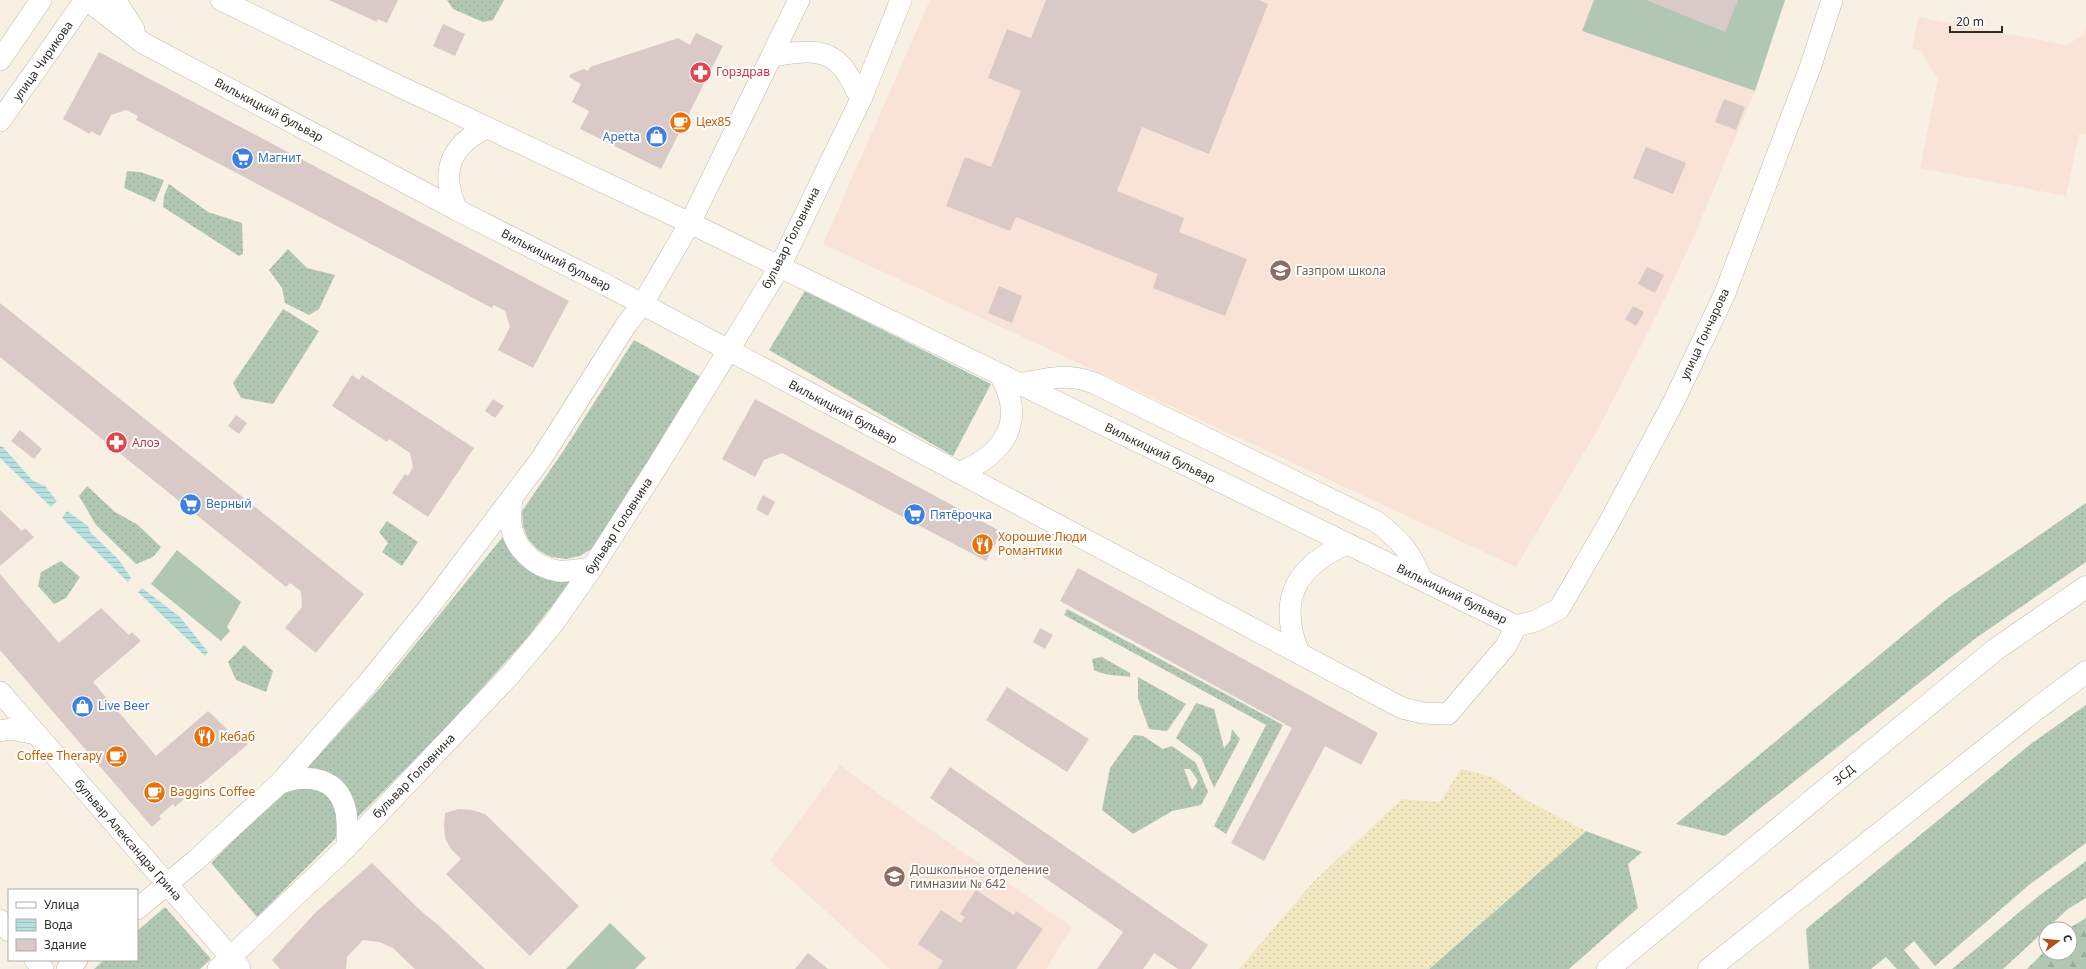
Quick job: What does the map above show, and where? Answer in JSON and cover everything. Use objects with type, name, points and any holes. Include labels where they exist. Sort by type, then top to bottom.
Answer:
[{"type":"highway","name":"ЗСД","points":[[1608,969],[1996,649],[2086,587]]},
{"type":"highway","points":[[1709,969],[2035,710],[2086,672]]},
{"type":"street","points":[[0,60],[41,0]]},
{"type":"street","name":"Вилькицкий бульвар","points":[[86,0],[143,43],[457,210],[610,287],[727,351],[1402,708],[1423,712],[1448,714],[1506,646],[1516,626],[779,268],[690,223],[486,128],[221,0]]},
{"type":"street","name":"улица Чирикова","points":[[0,122],[86,0]]},
{"type":"street","name":"Вилькицкий бульвар","points":[[115,0],[143,43]]},
{"type":"street","points":[[138,908],[195,861],[280,783],[367,684],[430,606],[512,499],[541,459],[626,324],[642,305],[690,223],[799,0]]},
{"type":"street","name":"бульвар Головнина","points":[[230,965],[347,847],[511,674],[553,624],[592,568],[716,373],[727,351],[779,268],[861,99],[901,0]]},
{"type":"street","name":"улица Гончарова","points":[[1516,626],[1535,621],[1558,609],[1610,521],[1674,401],[1725,293],[1811,65],[1832,0]]},
{"type":"street","points":[[772,56],[816,52],[832,58],[844,68],[861,99]]},
{"type":"street","points":[[457,210],[449,189],[448,178],[451,161],[463,143],[471,135],[486,128]]},
{"type":"street","points":[[959,473],[988,458],[999,447],[1007,434],[1011,419],[1011,403],[1008,388],[1000,375]]},
{"type":"street","points":[[1019,384],[1064,376],[1082,378],[1101,387],[1377,522],[1397,538],[1413,557],[1422,580]]},
{"type":"street","points":[[512,499],[511,524],[516,541],[528,557],[542,566],[558,571],[592,568]]},
{"type":"street","points":[[1299,653],[1289,621],[1294,593],[1298,581],[1306,569],[1320,558],[1347,544]]},
{"type":"street","name":"бульвар Александра Грина","points":[[0,692],[167,884],[230,965]]},
{"type":"street","points":[[0,731],[11,729],[36,734]]},
{"type":"street","points":[[280,783],[296,777],[314,778],[327,783],[338,794],[346,811],[347,847]]},
{"type":"street","points":[[0,920],[8,930]]},
{"type":"street","points":[[36,961],[43,969]]},
{"type":"street","points":[[67,969],[77,961]]},
{"type":"shaded area","name":"Газпром школа","points":[[930,0],[1594,0],[1582,31],[1755,91],[1691,243],[1665,298],[1601,424],[1516,567],[823,244]]},
{"type":"shaded area","points":[[1918,17],[2066,45],[2084,35],[2086,25],[2086,135],[2079,134],[2066,196],[1920,168],[1938,79],[1921,51],[1912,49]]},
{"type":"shaded area","name":"Дошкольное отделение гимназии № 642","points":[[840,765],[880,795],[1072,927],[1046,969],[890,969],[770,861]]},
{"type":"green space","points":[[447,0],[504,0],[493,20],[483,22],[453,9]]},
{"type":"green space","points":[[1594,0],[1785,0],[1755,91],[1582,31]]},
{"type":"green space","points":[[127,171],[140,172],[164,180],[155,202],[124,188]]},
{"type":"green space","points":[[169,184],[208,212],[242,223],[243,254],[239,256],[163,207],[164,196]]},
{"type":"green space","points":[[288,249],[307,268],[335,275],[319,309],[309,315],[285,303],[282,288],[269,270]]},
{"type":"green space","points":[[805,291],[991,384],[953,456],[769,350]]},
{"type":"green space","points":[[283,309],[319,331],[273,404],[241,398],[233,383]]},
{"type":"green space","points":[[634,340],[701,377],[644,473],[593,548],[580,556],[566,559],[551,557],[538,550],[528,539],[523,526],[522,511],[564,450]]},
{"type":"green space","points":[[87,486],[115,512],[138,525],[161,547],[153,557],[136,564],[96,525],[79,496]]},
{"type":"green space","points":[[2086,503],[2086,562],[1976,638],[1725,836],[1676,824],[1947,599]]},
{"type":"green space","points":[[387,521],[418,542],[402,566],[382,552],[388,543],[379,532]]},
{"type":"green space","points":[[505,534],[574,577],[528,637],[449,725],[357,818],[352,797],[348,788],[343,782],[328,772],[307,768],[380,688]]},
{"type":"green space","points":[[177,550],[241,602],[227,627],[230,631],[221,641],[151,584]]},
{"type":"green space","points":[[61,561],[80,577],[66,598],[54,604],[38,586],[41,572]]},
{"type":"green space","points":[[1067,609],[1283,725],[1226,834],[1214,826],[1266,725],[1064,615]]},
{"type":"green space","points":[[244,645],[273,671],[266,692],[236,680],[228,662]]},
{"type":"green space","points":[[1102,657],[1130,673],[1130,677],[1107,674],[1094,670],[1092,659]]},
{"type":"green space","points":[[1138,677],[1186,704],[1167,731],[1149,729],[1138,698]]},
{"type":"green space","points":[[1196,703],[1214,709],[1224,748],[1230,741],[1232,729],[1240,739],[1214,788],[1201,757],[1176,738]]},
{"type":"green space","points":[[2086,705],[2086,843],[2029,885],[1935,966],[1914,941],[1904,950],[1920,969],[1897,969],[1886,957],[1871,969],[1809,969],[1806,929],[2032,743]]},
{"type":"green space","points":[[1134,735],[1143,736],[1163,749],[1172,746],[1196,763],[1208,792],[1201,805],[1172,811],[1133,834],[1102,810],[1110,768]],"holes":[[[1184,769],[1190,769],[1198,781],[1192,790]]]},
{"type":"green space","points":[[319,788],[338,810],[339,823],[335,839],[257,917],[211,863],[284,789]]},
{"type":"green space","points":[[1586,831],[1642,852],[1628,864],[1638,908],[1569,969],[1429,969]]},
{"type":"green space","points":[[2086,861],[2086,898],[2068,909],[2055,921],[2038,921],[2038,937],[2003,969],[1952,969],[2036,898]]},
{"type":"green space","points":[[165,907],[211,959],[200,969],[94,969],[103,961],[138,961],[138,930]]},
{"type":"green space","points":[[2086,918],[2086,969],[2027,969],[2038,958],[2038,961],[2078,961],[2078,923]]},
{"type":"green space","points":[[610,923],[646,958],[635,969],[566,969]]},
{"type":"sand","points":[[1461,769],[1492,777],[1526,800],[1586,831],[1429,969],[1239,969],[1314,881],[1402,799],[1440,802]]},
{"type":"water","points":[[0,446],[3,447],[33,481],[45,486],[57,501],[51,507],[0,458]]},
{"type":"water","points":[[67,511],[88,526],[90,532],[119,560],[131,578],[128,582],[62,518]]},
{"type":"water","points":[[142,588],[180,617],[208,652],[205,656],[138,592]]},
{"type":"building","points":[[329,0],[398,0],[387,23],[378,19],[377,22]]},
{"type":"building","points":[[1046,0],[1259,0],[1268,4],[1209,154],[1142,127],[1117,191],[1184,218],[1179,232],[1247,259],[1225,316],[1153,288],[1158,274],[1016,217],[1010,231],[946,206],[965,157],[991,167],[1021,91],[988,78],[1007,29],[1031,38]]},
{"type":"building","points":[[1646,0],[1738,0],[1725,32]]},
{"type":"building","points":[[443,24],[465,34],[455,56],[433,46]]},
{"type":"building","points":[[696,33],[723,46],[661,169],[580,129],[589,111],[572,102],[581,84],[569,77],[571,74],[584,69],[588,71],[590,67],[678,38],[690,45]]},
{"type":"building","points":[[99,52],[569,301],[533,368],[498,350],[510,327],[505,311],[494,305],[492,308],[136,120],[138,116],[126,110],[111,115],[100,136],[91,131],[90,134],[63,119]]},
{"type":"building","points":[[1724,99],[1745,107],[1736,130],[1715,122]]},
{"type":"building","points":[[1646,147],[1686,163],[1673,194],[1633,178]]},
{"type":"building","points":[[1647,267],[1664,275],[1655,293],[1638,284]]},
{"type":"building","points":[[999,286],[1022,296],[1012,323],[988,313]]},
{"type":"building","points":[[0,303],[364,594],[316,653],[285,628],[302,607],[301,591],[290,583],[286,587],[0,357]]},
{"type":"building","points":[[1633,306],[1644,312],[1636,326],[1625,319]]},
{"type":"building","points":[[352,375],[359,380],[362,375],[474,448],[428,517],[392,493],[405,474],[408,476],[413,467],[410,453],[389,439],[387,442],[332,406]]},
{"type":"building","points":[[493,399],[504,406],[495,418],[485,411]]},
{"type":"building","points":[[755,399],[1002,532],[986,561],[782,453],[764,460],[755,477],[722,459]]},
{"type":"building","points":[[236,415],[247,423],[239,434],[228,426]]},
{"type":"building","points":[[20,430],[42,449],[34,459],[11,441]]},
{"type":"building","points":[[763,495],[775,502],[768,516],[756,509]]},
{"type":"building","points":[[0,510],[22,531],[25,528],[34,537],[0,566]]},
{"type":"building","points":[[1078,568],[1378,733],[1361,765],[1325,746],[1264,861],[1231,843],[1292,728],[1060,601]]},
{"type":"building","points":[[0,574],[59,643],[101,608],[129,635],[132,632],[141,641],[93,682],[156,756],[208,711],[236,738],[239,735],[248,744],[175,807],[173,804],[159,816],[161,819],[152,827],[0,650]]},
{"type":"building","points":[[1040,628],[1053,635],[1045,649],[1033,642]]},
{"type":"building","points":[[1007,687],[1089,739],[1067,772],[986,720]]},
{"type":"building","points":[[950,767],[1208,945],[1191,969],[1178,969],[1154,953],[1143,969],[1097,969],[1123,932],[930,798]]},
{"type":"building","points":[[458,809],[472,810],[485,814],[579,906],[530,956],[446,874],[461,859],[451,849],[445,838],[445,813]]},
{"type":"building","points":[[372,863],[421,911],[485,969],[415,969],[393,948],[379,942],[363,940],[347,957],[346,969],[280,969],[272,960],[316,912]]},
{"type":"building","points":[[976,890],[1014,915],[1016,911],[1043,929],[1016,969],[938,969],[943,961],[918,944],[941,910],[961,923],[965,917],[960,914]]},
{"type":"building","points":[[808,953],[828,969],[795,969]]},
{"type":"place","name":"Горздрав","points":[[701,72]]},
{"type":"place","name":"Цех85","points":[[680,122]]},
{"type":"place","name":"Apetta","points":[[656,137]]},
{"type":"place","name":"Магнит","points":[[243,158]]},
{"type":"place","name":"Газпром школа","points":[[1280,271]]},
{"type":"place","name":"Алоэ","points":[[116,443]]},
{"type":"place","name":"Верный","points":[[190,504]]},
{"type":"place","name":"Пятёрочка","points":[[915,515]]},
{"type":"place","name":"Хорошие Люди Романтики","points":[[983,544]]},
{"type":"place","name":"Live Beer","points":[[82,706]]},
{"type":"place","name":"Кебаб","points":[[204,737]]},
{"type":"place","name":"Coffee Therapy","points":[[117,756]]},
{"type":"place","name":"Baggins Coffee","points":[[154,792]]},
{"type":"place","name":"Дошкольное отделение гимназии № 642","points":[[895,877]]}]
